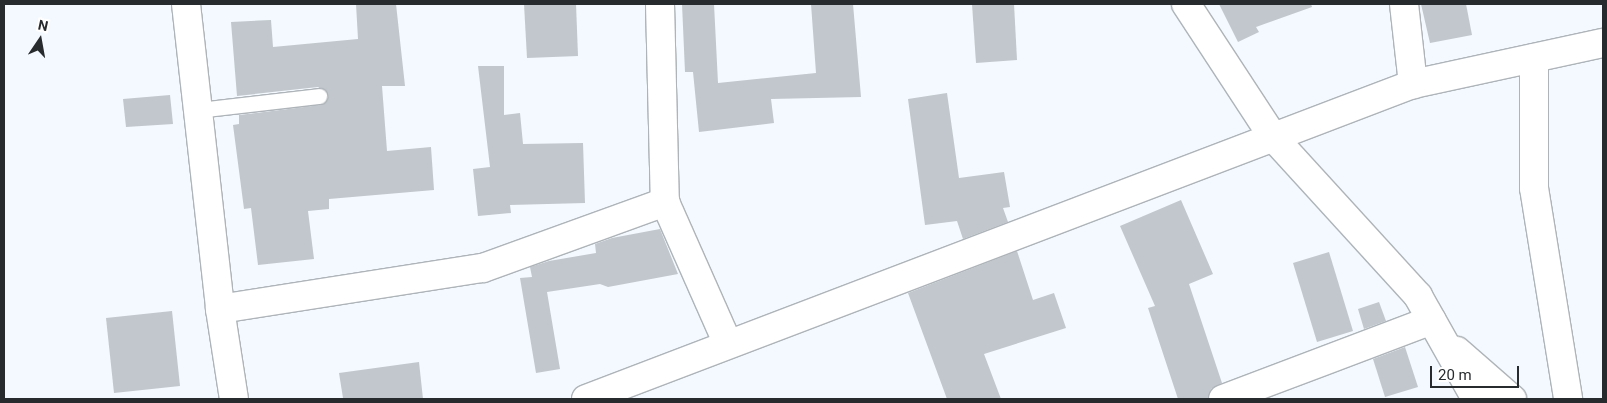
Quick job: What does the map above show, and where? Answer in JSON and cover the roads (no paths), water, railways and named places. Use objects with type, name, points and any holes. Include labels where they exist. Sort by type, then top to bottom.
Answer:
[{"type":"street","points":[[186,4],[220,310],[234,399]]},
{"type":"street","points":[[660,4],[665,202],[728,344]]},
{"type":"street","points":[[1186,4],[1273,137],[1418,296],[1476,399]]},
{"type":"street","points":[[1404,4],[1413,84]]},
{"type":"street","points":[[586,399],[1413,84],[1603,43]]},
{"type":"street","points":[[1534,58],[1534,188],[1568,399]]},
{"type":"street","points":[[220,310],[483,268],[665,202]]},
{"type":"street","points":[[1224,399],[1436,328]]},
{"type":"street","points":[[1436,328],[1512,399]]},
{"type":"lane","points":[[198,110],[319,96]]}]
